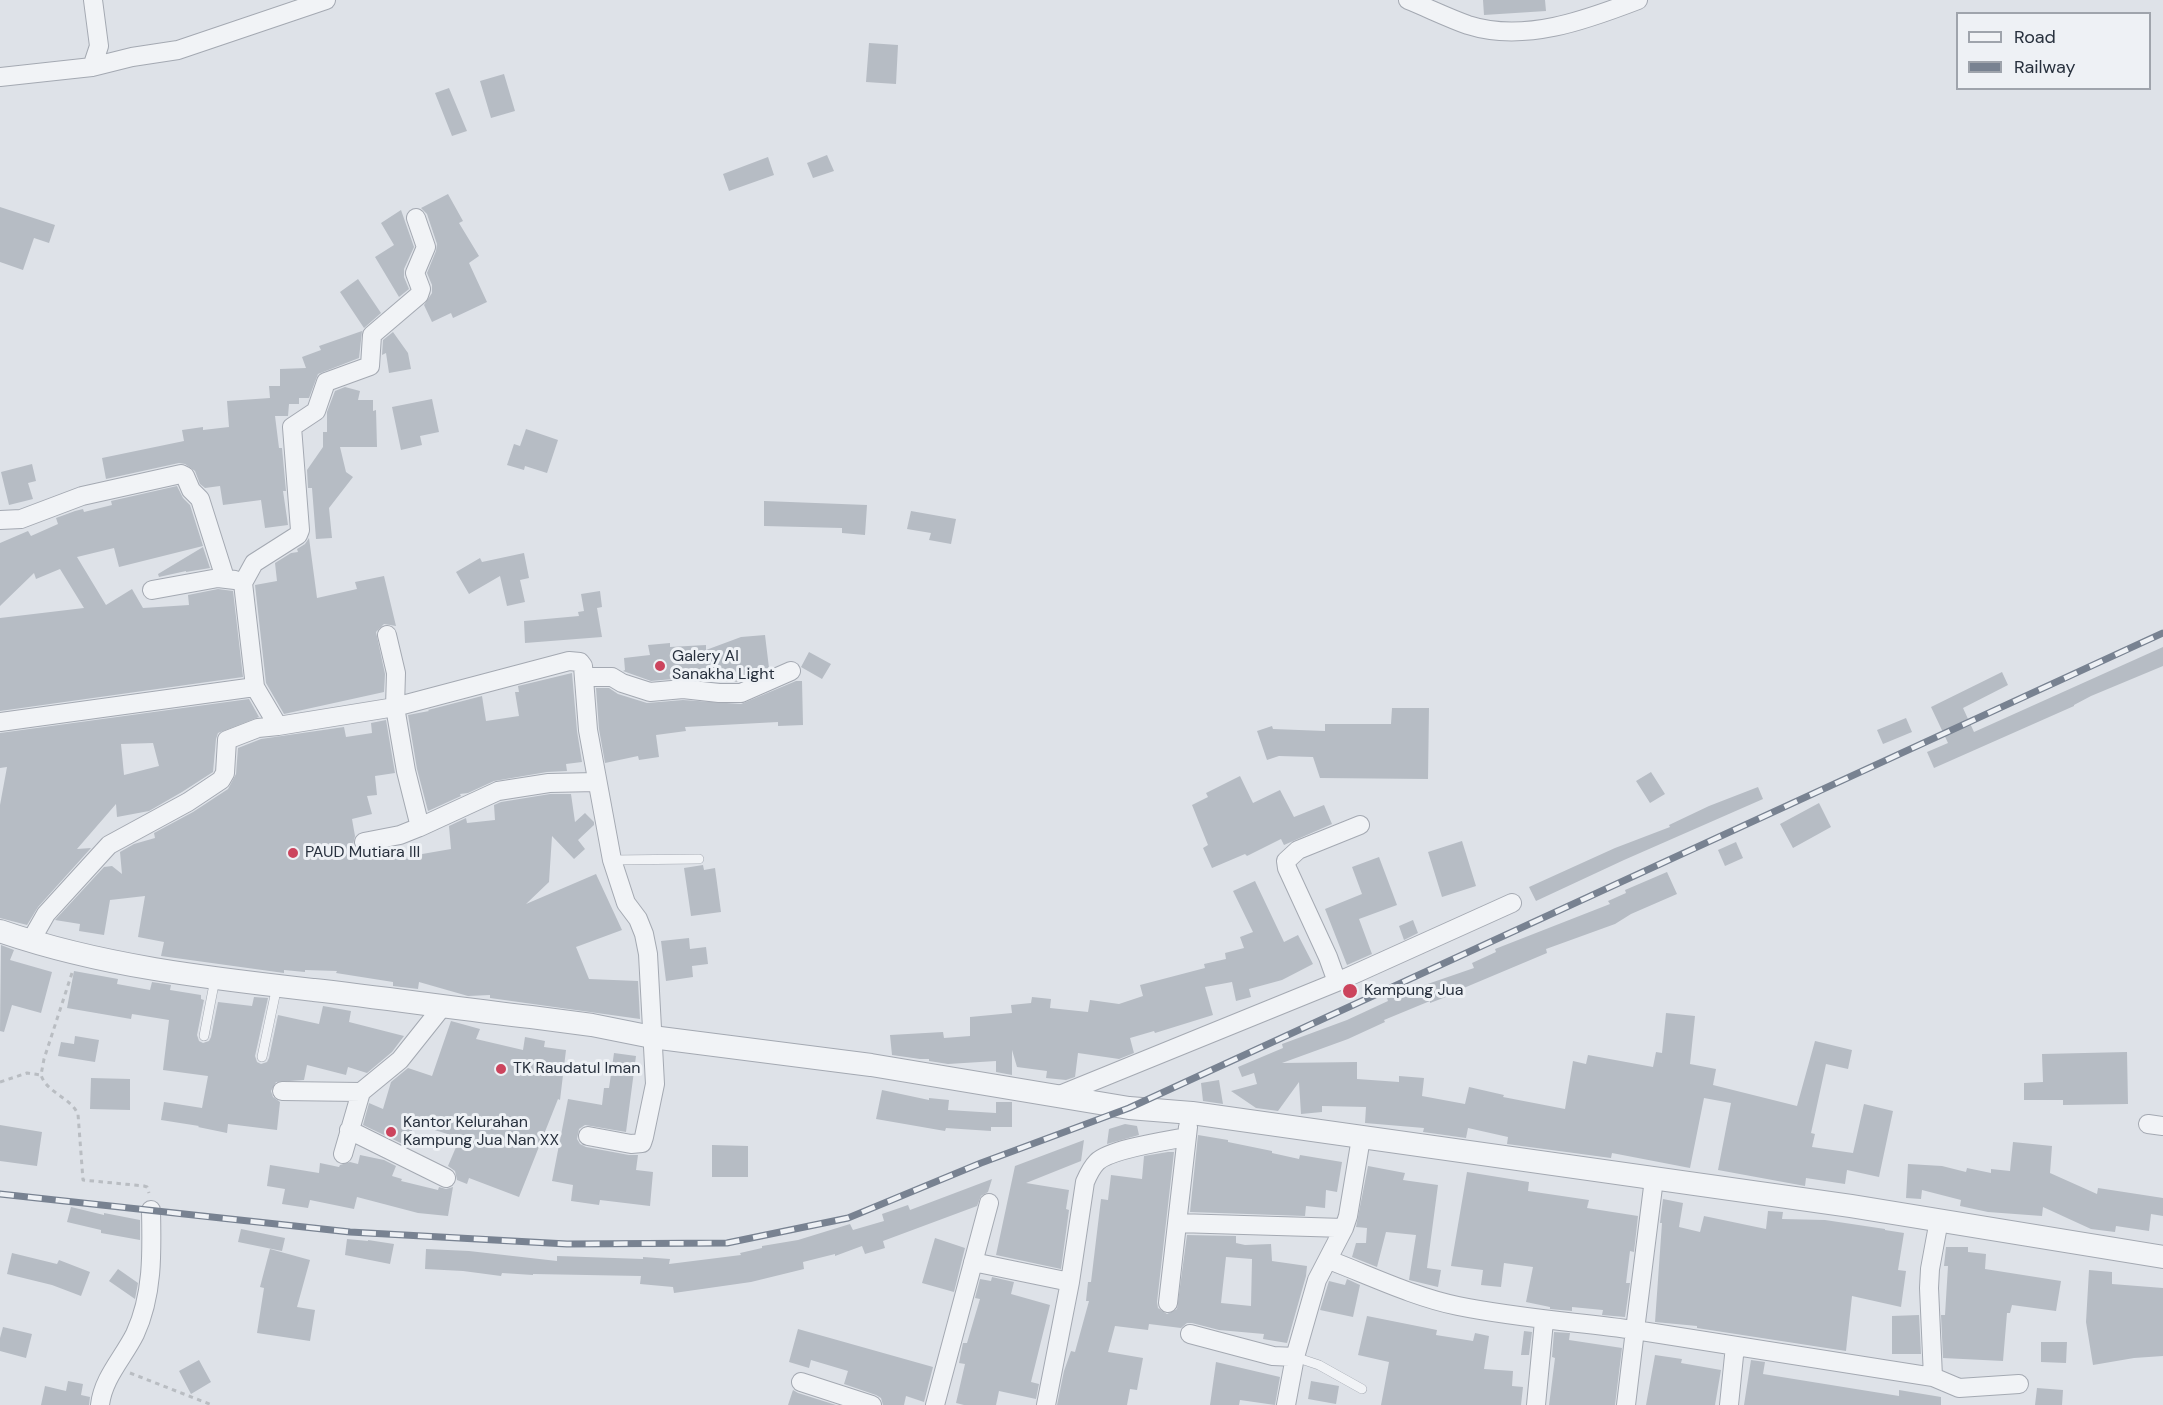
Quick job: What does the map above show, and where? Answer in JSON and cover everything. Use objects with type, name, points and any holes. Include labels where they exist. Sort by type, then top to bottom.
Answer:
[{"type":"street","points":[[92,67],[99,46],[93,0]]},
{"type":"street","points":[[0,77],[92,67],[132,57],[178,50],[326,0]]},
{"type":"street","points":[[1408,0],[1469,26],[1502,32],[1527,31],[1563,24],[1607,12],[1638,0]]},
{"type":"street","points":[[152,590],[234,580],[254,563],[298,535],[300,530],[292,427],[316,411],[326,382],[370,366],[372,335],[419,296],[421,289],[415,273],[426,246],[416,218]]},
{"type":"street","points":[[0,520],[21,519],[82,496],[181,474],[185,476],[188,485],[200,499],[234,580],[255,687],[278,726]]},
{"type":"street","points":[[387,635],[396,673],[395,708],[406,771],[420,827]]},
{"type":"street","points":[[30,942],[46,914],[109,845],[188,802],[221,780],[225,773],[227,740],[258,728],[395,708],[569,661],[580,662],[583,666],[588,730],[596,782],[612,860],[626,903],[638,919],[644,934],[650,974],[655,1084],[642,1143],[631,1144],[588,1136]]},
{"type":"street","points":[[584,677],[612,677],[622,683],[650,692],[683,689],[741,693],[791,671]]},
{"type":"street","points":[[0,722],[255,687]]},
{"type":"street","points":[[364,842],[400,835],[498,791],[549,783],[596,782]]},
{"type":"street","points":[[1337,982],[1286,861],[1298,850],[1360,825]]},
{"type":"street","points":[[1057,1096],[1337,982],[1512,903]]},
{"type":"street","points":[[0,931],[30,942],[78,954],[165,972],[592,1025],[652,1037],[870,1065],[1130,1108],[1192,1113],[1851,1206],[2163,1257]]},
{"type":"street","points":[[343,1154],[360,1092],[400,1060],[442,1006]]},
{"type":"street","points":[[282,1091],[360,1092]]},
{"type":"street","points":[[1168,1302],[1186,1137],[1192,1113]]},
{"type":"street","points":[[349,1130],[446,1178]]},
{"type":"street","points":[[1046,1405],[1070,1282],[1085,1182],[1098,1161],[1110,1154],[1186,1137]]},
{"type":"street","points":[[1286,1405],[1295,1358],[1317,1280],[1329,1260],[1348,1216],[1360,1138]]},
{"type":"street","points":[[1626,1405],[1654,1179]]},
{"type":"street","points":[[935,1405],[989,1203]]},
{"type":"street","points":[[100,1405],[101,1395],[143,1314],[153,1255],[151,1210]]},
{"type":"street","points":[[1933,1377],[1929,1288],[1939,1220]]},
{"type":"street","points":[[1177,1223],[1344,1228]]},
{"type":"street","points":[[1329,1260],[1421,1296],[1457,1306],[1544,1321],[1635,1330],[1933,1377],[1958,1397],[2019,1384]]},
{"type":"street","points":[[973,1262],[1070,1282]]},
{"type":"street","points":[[1536,1405],[1544,1321]]},
{"type":"street","points":[[1190,1334],[1273,1356],[1295,1358]]},
{"type":"street","points":[[1729,1405],[1735,1346]]},
{"type":"street","points":[[801,1382],[872,1405]]},
{"type":"lane","points":[[612,860],[699,859]]},
{"type":"lane","points":[[204,1035],[215,978]]},
{"type":"lane","points":[[262,1057],[277,986]]},
{"type":"lane","points":[[1295,1358],[1319,1365],[1362,1389]]},
{"type":"path","points":[[78,954],[44,1059],[41,1076],[47,1085],[74,1106],[78,1114],[83,1180],[147,1188],[151,1210]]},
{"type":"path","points":[[0,1082],[27,1073],[41,1076]]},
{"type":"path","points":[[115,1367],[212,1405]]},
{"type":"building","points":[[1483,0],[1545,0],[1546,11],[1484,15]]},
{"type":"building","points":[[869,43],[898,45],[896,84],[866,82]]},
{"type":"building","points":[[504,74],[515,111],[491,118],[480,81]]},
{"type":"building","points":[[449,88],[467,131],[452,136],[435,93]]},
{"type":"building","points":[[827,155],[834,171],[813,178],[807,163]]},
{"type":"building","points":[[768,157],[774,175],[729,191],[723,174]]},
{"type":"building","points":[[448,194],[463,221],[459,223],[479,256],[469,263],[487,302],[453,318],[451,313],[432,322],[424,305],[432,293],[432,285],[427,273],[437,244],[427,214],[421,208]]},
{"type":"building","points":[[0,207],[55,225],[49,243],[34,238],[23,270],[0,262]]},
{"type":"building","points":[[401,210],[414,247],[404,269],[404,277],[409,289],[399,297],[375,257],[394,245],[381,223]]},
{"type":"building","points":[[358,279],[381,313],[364,328],[340,292]]},
{"type":"building","points":[[362,331],[359,358],[318,374],[309,398],[299,398],[299,404],[289,404],[288,416],[275,416],[279,448],[282,448],[286,491],[283,491],[288,525],[265,528],[261,500],[223,505],[220,486],[205,488],[200,484],[195,471],[185,464],[179,463],[106,479],[102,458],[184,441],[182,430],[229,427],[227,401],[270,398],[269,386],[280,386],[280,369],[306,368],[302,357],[321,350],[319,346]]},
{"type":"building","points":[[393,332],[408,353],[411,369],[389,373],[386,353],[382,355],[383,340]]},
{"type":"building","points":[[345,387],[360,391],[358,400],[373,400],[373,411],[376,410],[377,447],[340,447],[346,472],[353,477],[329,508],[332,538],[316,539],[312,488],[308,488],[307,470],[323,447],[323,432],[327,432],[327,412],[335,391]]},
{"type":"building","points":[[432,399],[439,432],[420,436],[422,445],[401,450],[392,407]]},
{"type":"building","points":[[526,429],[558,440],[547,473],[525,466],[524,470],[507,465],[514,444],[520,446]]},
{"type":"building","points":[[32,464],[36,481],[28,483],[33,499],[9,505],[1,472]]},
{"type":"building","points":[[177,486],[183,498],[190,505],[203,546],[119,567],[114,548],[77,557],[106,605],[132,589],[143,608],[189,605],[188,595],[218,589],[233,591],[243,677],[0,711],[0,618],[84,608],[60,569],[36,579],[34,573],[0,606],[0,543],[28,531],[31,536],[58,524],[56,518],[75,511],[83,509],[84,512],[112,505],[111,501]]},
{"type":"building","points":[[764,501],[867,505],[865,535],[842,533],[842,528],[764,526]]},
{"type":"building","points":[[911,511],[956,519],[951,544],[929,540],[931,533],[907,529]]},
{"type":"building","points":[[309,538],[317,598],[357,589],[355,582],[384,576],[396,626],[384,624],[376,632],[385,674],[384,692],[284,714],[266,683],[255,585],[277,581],[275,563],[291,553],[298,552],[297,549]]},
{"type":"building","points":[[203,547],[210,568],[159,577],[158,574]]},
{"type":"building","points":[[524,553],[529,578],[520,580],[525,602],[507,606],[500,576],[469,594],[456,572],[480,558],[482,562]]},
{"type":"building","points":[[600,591],[602,607],[597,608],[602,637],[525,643],[524,621],[579,616],[578,612],[584,611],[581,594]]},
{"type":"building","points":[[765,635],[769,668],[739,682],[684,678],[651,681],[623,671],[625,670],[624,658],[650,655],[648,645],[670,643],[670,647],[706,645],[706,650],[741,637]]},
{"type":"building","points":[[2163,647],[2163,666],[2091,696],[2074,706],[1934,768],[1927,752],[1948,743],[1931,707],[2002,672],[2008,685],[1963,708],[1974,732]]},
{"type":"building","points":[[809,652],[831,664],[822,679],[801,667]]},
{"type":"building","points":[[572,673],[582,762],[566,764],[567,771],[494,781],[468,793],[460,794],[461,796],[428,811],[417,769],[408,715],[482,696],[486,721],[519,716],[515,692],[519,692],[518,686]]},
{"type":"building","points":[[796,681],[802,681],[803,725],[778,726],[778,722],[685,727],[686,731],[656,735],[659,757],[639,760],[638,756],[605,763],[599,729],[596,688],[609,688],[618,694],[647,703],[683,700],[741,704]]},
{"type":"building","points":[[249,699],[259,717],[218,733],[213,772],[182,792],[149,811],[117,817],[116,804],[77,849],[91,848],[38,907],[27,925],[0,918],[0,805],[7,767],[0,768],[0,733]],"holes":[[[153,743],[159,766],[124,775],[121,744]]]},
{"type":"building","points":[[1392,708],[1429,708],[1428,779],[1320,778],[1313,757],[1279,756],[1267,760],[1257,731],[1272,726],[1273,729],[1325,731],[1325,724],[1391,724]]},
{"type":"building","points":[[1906,718],[1912,732],[1883,744],[1877,730]]},
{"type":"building","points":[[386,720],[395,773],[375,776],[377,795],[367,796],[372,814],[352,819],[355,836],[353,845],[359,857],[405,857],[451,849],[449,826],[466,818],[467,823],[495,820],[494,805],[550,794],[571,794],[575,822],[585,813],[594,822],[594,825],[578,840],[585,849],[574,859],[552,836],[549,882],[526,904],[596,874],[622,930],[576,947],[589,979],[638,981],[640,1019],[490,998],[490,995],[468,996],[419,982],[418,989],[393,986],[393,982],[336,973],[337,971],[284,970],[284,973],[161,956],[164,942],[138,937],[145,896],[110,900],[104,935],[79,931],[80,924],[55,920],[104,867],[112,866],[122,874],[120,852],[134,844],[155,838],[154,833],[193,812],[228,789],[236,774],[238,748],[261,739],[344,727],[346,737],[372,733],[371,723]]},
{"type":"building","points":[[1651,772],[1665,794],[1650,803],[1636,781]]},
{"type":"building","points":[[1240,776],[1253,803],[1280,790],[1294,817],[1324,805],[1332,824],[1284,845],[1281,839],[1247,856],[1245,854],[1212,868],[1203,848],[1208,845],[1192,805],[1208,797],[1206,793]]},
{"type":"building","points":[[1758,787],[1763,799],[1536,901],[1529,887],[1615,848],[1670,827],[1669,825],[1709,806]]},
{"type":"building","points":[[1819,803],[1831,827],[1793,848],[1780,824]]},
{"type":"building","points":[[1462,841],[1476,886],[1442,897],[1428,852]]},
{"type":"building","points":[[1736,842],[1743,858],[1725,866],[1718,850]]},
{"type":"building","points":[[1379,857],[1397,905],[1359,919],[1372,954],[1347,965],[1325,909],[1362,894],[1352,867]]},
{"type":"building","points":[[703,865],[704,870],[715,868],[721,912],[691,916],[684,868]]},
{"type":"building","points":[[1667,872],[1677,894],[1631,914],[1615,924],[1546,949],[1547,953],[1459,990],[1459,992],[1430,1003],[1430,1001],[1384,1020],[1385,1022],[1348,1039],[1282,1063],[1357,1062],[1357,1079],[1399,1082],[1399,1076],[1424,1078],[1422,1096],[1465,1104],[1469,1087],[1504,1095],[1503,1097],[1565,1109],[1573,1061],[1586,1064],[1588,1055],[1653,1067],[1656,1052],[1662,1053],[1666,1013],[1695,1016],[1690,1064],[1716,1069],[1713,1085],[1797,1106],[1815,1041],[1852,1050],[1848,1069],[1826,1064],[1811,1133],[1815,1134],[1812,1147],[1853,1153],[1864,1104],[1893,1111],[1879,1177],[1847,1170],[1845,1184],[1806,1178],[1805,1186],[1718,1170],[1731,1103],[1704,1098],[1690,1168],[1612,1153],[1611,1158],[1507,1144],[1508,1137],[1468,1128],[1466,1138],[1423,1132],[1424,1128],[1365,1123],[1366,1107],[1322,1106],[1322,1112],[1301,1114],[1299,1082],[1278,1111],[1256,1108],[1231,1091],[1257,1084],[1254,1073],[1242,1077],[1238,1067],[1283,1048],[1282,1044],[1347,1020],[1388,1001],[1387,998],[1474,968],[1472,963],[1496,952],[1495,949],[1610,904],[1608,901],[1626,893],[1625,890]]},
{"type":"building","points":[[1255,881],[1284,942],[1298,935],[1313,964],[1282,980],[1249,989],[1251,997],[1236,1001],[1232,982],[1205,987],[1213,1015],[1155,1033],[1154,1031],[1130,1038],[1134,1053],[1119,1059],[1078,1053],[1075,1077],[1066,1080],[1046,1078],[1047,1071],[1017,1067],[1012,1050],[1012,1075],[996,1072],[996,1061],[948,1064],[929,1061],[929,1059],[892,1055],[890,1035],[943,1032],[944,1038],[970,1036],[970,1017],[1012,1013],[1011,1005],[1031,1003],[1032,997],[1051,999],[1050,1008],[1088,1012],[1090,1000],[1119,1004],[1143,996],[1140,985],[1205,968],[1204,964],[1226,959],[1225,953],[1244,948],[1240,937],[1253,932],[1233,891]]},
{"type":"building","points":[[1413,920],[1418,933],[1404,940],[1399,926]]},
{"type":"building","points":[[689,938],[690,949],[706,947],[708,964],[692,966],[693,977],[666,981],[661,941]]},
{"type":"building","points":[[1,945],[14,950],[10,960],[52,972],[41,1013],[12,1005],[4,1032],[0,1031]]},
{"type":"building","points":[[74,971],[118,979],[117,984],[150,990],[152,982],[171,985],[170,990],[201,995],[201,999],[204,1000],[197,1035],[199,1041],[203,1043],[209,1041],[211,1037],[218,1002],[252,1006],[254,997],[268,998],[255,1056],[257,1062],[261,1064],[267,1062],[269,1058],[278,1015],[319,1024],[323,1006],[351,1011],[349,1022],[404,1036],[392,1052],[367,1073],[348,1067],[346,1075],[307,1065],[304,1080],[276,1082],[271,1091],[273,1097],[280,1102],[277,1130],[228,1124],[227,1133],[161,1120],[164,1102],[202,1108],[208,1076],[163,1070],[169,1020],[132,1014],[131,1019],[67,1008]]},
{"type":"building","points":[[451,1021],[480,1029],[476,1039],[523,1050],[525,1037],[545,1041],[544,1047],[566,1050],[560,1100],[558,1099],[519,1197],[469,1178],[467,1184],[457,1180],[455,1171],[448,1166],[459,1140],[453,1138],[454,1136],[415,1124],[405,1145],[363,1125],[369,1103],[383,1109],[391,1082],[408,1068],[432,1076]]},
{"type":"building","points":[[75,1036],[99,1040],[95,1062],[58,1056],[61,1042],[74,1044]]},
{"type":"building","points":[[2127,1052],[2128,1104],[2063,1105],[2063,1100],[2024,1100],[2024,1083],[2043,1082],[2042,1054]]},
{"type":"building","points":[[614,1053],[636,1056],[626,1132],[585,1125],[579,1129],[577,1139],[586,1147],[638,1155],[636,1170],[653,1172],[650,1206],[600,1200],[599,1205],[571,1201],[573,1185],[552,1181],[568,1099],[602,1105],[604,1088],[609,1088]]},
{"type":"building","points":[[91,1078],[130,1079],[130,1110],[90,1109]]},
{"type":"building","points":[[1219,1080],[1223,1104],[1203,1101],[1201,1083]]},
{"type":"building","points":[[882,1090],[929,1100],[929,1098],[949,1100],[948,1110],[996,1113],[996,1102],[1012,1102],[1012,1127],[991,1127],[991,1131],[946,1128],[945,1131],[876,1119]]},
{"type":"building","points":[[1125,1124],[1137,1126],[1139,1135],[1107,1144],[1109,1129]]},
{"type":"building","points":[[0,1125],[42,1132],[37,1166],[0,1161]]},
{"type":"building","points":[[1198,1135],[1228,1140],[1228,1142],[1299,1159],[1300,1155],[1342,1162],[1337,1192],[1326,1190],[1325,1208],[1306,1206],[1305,1216],[1190,1212]]},
{"type":"building","points":[[1084,1140],[1081,1161],[1026,1183],[1069,1190],[1066,1209],[1069,1210],[1061,1269],[996,1255],[1015,1166]]},
{"type":"building","points":[[2013,1142],[2052,1146],[2050,1173],[2097,1194],[2098,1188],[2163,1198],[2163,1216],[2151,1214],[2149,1231],[2116,1226],[2115,1232],[2091,1229],[2043,1207],[2042,1216],[1988,1212],[1960,1206],[1961,1200],[1922,1190],[1921,1199],[1906,1198],[1908,1164],[1942,1166],[1966,1172],[1967,1168],[1991,1173],[1991,1169],[2010,1171]]},
{"type":"building","points":[[712,1145],[748,1146],[748,1177],[712,1177]]},
{"type":"building","points":[[1174,1152],[1158,1308],[1167,1314],[1177,1309],[1187,1235],[1236,1236],[1236,1243],[1271,1244],[1272,1261],[1307,1266],[1287,1343],[1263,1339],[1264,1334],[1219,1330],[1192,1323],[1187,1323],[1181,1328],[1149,1324],[1148,1330],[1115,1326],[1108,1352],[1143,1358],[1137,1390],[1130,1389],[1127,1405],[1057,1405],[1064,1371],[1071,1351],[1075,1352],[1089,1301],[1086,1301],[1088,1282],[1091,1282],[1101,1199],[1108,1200],[1111,1175],[1142,1179],[1144,1156]],"holes":[[[1226,1257],[1252,1259],[1251,1306],[1221,1303]]]},
{"type":"building","points":[[360,1155],[384,1160],[396,1166],[392,1176],[402,1179],[401,1181],[438,1190],[439,1187],[446,1189],[453,1187],[448,1216],[418,1213],[357,1197],[354,1209],[310,1200],[308,1208],[282,1204],[285,1189],[267,1186],[270,1165],[319,1173],[320,1163],[339,1167],[350,1162],[358,1164]]},
{"type":"building","points":[[1368,1166],[1405,1173],[1403,1180],[1438,1185],[1427,1268],[1441,1270],[1438,1287],[1409,1280],[1416,1235],[1386,1232],[1377,1267],[1352,1257],[1356,1243],[1366,1243],[1367,1228],[1356,1227]]},
{"type":"building","points":[[1467,1172],[1529,1182],[1528,1191],[1589,1200],[1587,1208],[1638,1216],[1634,1252],[1630,1251],[1626,1283],[1630,1283],[1625,1317],[1602,1315],[1603,1310],[1572,1307],[1572,1311],[1550,1309],[1550,1307],[1526,1302],[1533,1267],[1504,1263],[1501,1287],[1481,1285],[1483,1270],[1451,1266]]},
{"type":"building","points":[[992,1179],[988,1192],[981,1196],[977,1206],[883,1241],[885,1248],[865,1254],[862,1246],[835,1256],[835,1254],[803,1262],[804,1269],[751,1282],[674,1293],[673,1287],[640,1284],[641,1276],[502,1273],[501,1276],[425,1269],[426,1249],[469,1251],[557,1261],[557,1256],[643,1259],[643,1257],[670,1259],[669,1264],[741,1255],[740,1253],[762,1248],[762,1246],[798,1240],[850,1224],[853,1230],[884,1221],[882,1214],[908,1205],[910,1210]]},
{"type":"building","points":[[1663,1199],[1683,1203],[1679,1227],[1700,1232],[1704,1216],[1766,1229],[1768,1211],[1783,1212],[1782,1219],[1825,1220],[1904,1233],[1898,1270],[1906,1271],[1901,1307],[1852,1296],[1846,1351],[1697,1328],[1697,1326],[1655,1322]]},
{"type":"building","points":[[71,1207],[140,1220],[140,1240],[101,1233],[101,1230],[67,1222]]},
{"type":"building","points":[[241,1229],[285,1238],[282,1251],[238,1242]]},
{"type":"building","points":[[935,1238],[965,1248],[954,1292],[922,1283]]},
{"type":"building","points":[[347,1239],[394,1244],[390,1264],[345,1255]]},
{"type":"building","points":[[1946,1247],[1968,1247],[1968,1252],[1986,1254],[1985,1269],[2061,1281],[2056,1311],[2012,1305],[2010,1313],[2007,1313],[2003,1361],[1943,1358],[1941,1315],[1945,1315],[1948,1266],[1944,1266]]},
{"type":"building","points":[[270,1249],[310,1260],[297,1307],[315,1310],[310,1341],[257,1333],[264,1288],[260,1287]]},
{"type":"building","points":[[12,1253],[57,1264],[59,1260],[90,1272],[81,1296],[52,1285],[7,1274]]},
{"type":"building","points":[[118,1269],[138,1283],[135,1299],[109,1281]]},
{"type":"building","points":[[2089,1270],[2112,1272],[2112,1284],[2163,1288],[2163,1356],[2093,1365],[2086,1322]]},
{"type":"building","points":[[992,1277],[1014,1282],[1011,1294],[1050,1305],[1031,1382],[1039,1384],[1036,1399],[999,1391],[996,1405],[956,1403],[965,1364],[959,1363],[963,1343],[967,1343],[980,1299],[975,1298],[980,1279],[991,1281]]},
{"type":"building","points":[[1347,1279],[1360,1285],[1353,1317],[1320,1310],[1329,1281],[1345,1285]]},
{"type":"building","points":[[1919,1315],[1921,1354],[1892,1354],[1892,1316]]},
{"type":"building","points":[[1367,1316],[1437,1330],[1436,1335],[1473,1341],[1475,1333],[1489,1336],[1484,1369],[1513,1371],[1512,1386],[1523,1387],[1521,1405],[1381,1405],[1389,1362],[1358,1355]]},
{"type":"building","points":[[3,1327],[32,1334],[26,1358],[0,1351]]},
{"type":"building","points":[[798,1329],[933,1367],[924,1402],[906,1396],[904,1405],[883,1405],[881,1398],[876,1395],[844,1384],[848,1371],[811,1360],[809,1368],[789,1362]]},
{"type":"building","points":[[1524,1331],[1532,1332],[1529,1355],[1521,1355]]},
{"type":"building","points":[[1554,1332],[1570,1333],[1569,1340],[1622,1348],[1615,1405],[1549,1405],[1555,1358],[1552,1357]]},
{"type":"building","points":[[2041,1342],[2067,1342],[2066,1363],[2041,1362]]},
{"type":"building","points":[[1655,1355],[1682,1359],[1681,1363],[1721,1370],[1715,1405],[1646,1405]]},
{"type":"building","points":[[199,1360],[211,1382],[191,1394],[179,1371]]},
{"type":"building","points":[[1751,1360],[1765,1362],[1763,1374],[1899,1396],[1899,1390],[1941,1397],[1941,1405],[1744,1405]]},
{"type":"building","points":[[1216,1362],[1280,1377],[1275,1405],[1240,1400],[1239,1405],[1210,1405]]},
{"type":"building","points":[[68,1381],[83,1384],[81,1395],[90,1397],[89,1405],[41,1405],[45,1386],[66,1391]]},
{"type":"building","points":[[1311,1381],[1339,1386],[1336,1404],[1308,1399]]},
{"type":"building","points":[[2037,1388],[2063,1390],[2062,1405],[2035,1405]]},
{"type":"building","points":[[793,1390],[798,1393],[836,1405],[788,1405]]},
{"type":"railway","points":[[0,1194],[350,1232],[567,1244],[727,1243],[848,1218],[981,1163],[1129,1108],[2163,633]]},
{"type":"place","name":"Galery Al Sanakha Light","points":[[660,666]]},
{"type":"place","name":"PAUD Mutiara III","points":[[293,853]]},
{"type":"place","name":"Kampung Jua","points":[[1350,991]]},
{"type":"place","name":"TK Raudatul Iman","points":[[501,1069]]},
{"type":"place","name":"Kantor Kelurahan Kampung Jua Nan XX","points":[[391,1132]]}]
